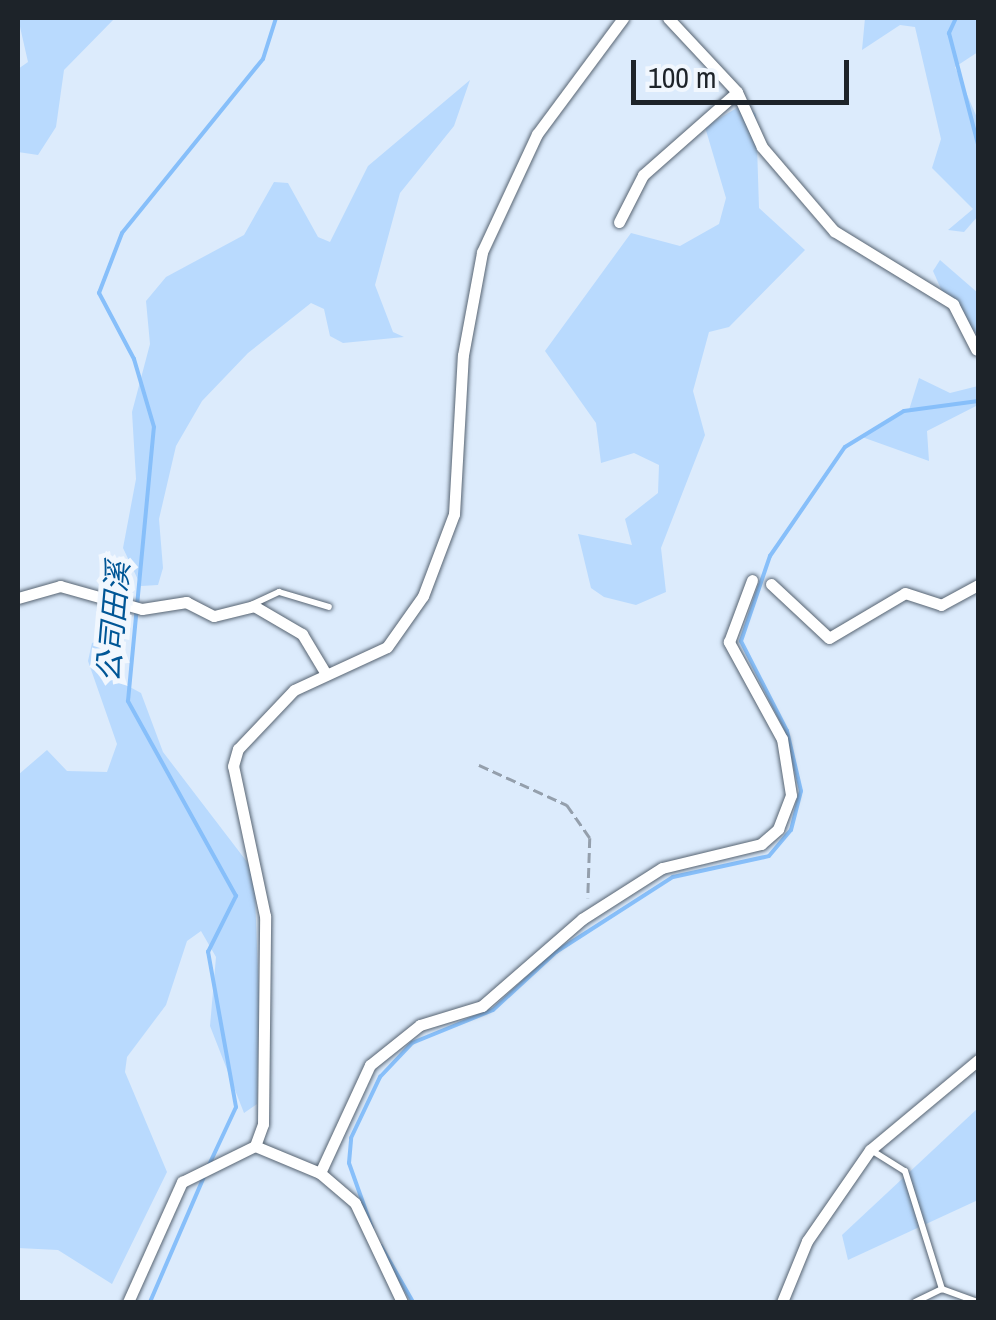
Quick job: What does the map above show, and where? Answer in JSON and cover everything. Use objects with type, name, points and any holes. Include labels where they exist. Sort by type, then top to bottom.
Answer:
[{"type":"street","points":[[251,1148],[269,1082],[265,916],[232,766],[259,720],[326,674],[387,647],[445,552],[482,252],[537,134],[623,18]]},
{"type":"street","points":[[668,18],[738,92],[762,148],[834,230],[953,304],[976,349]]},
{"type":"street","points":[[618,222],[654,164],[738,92]]},
{"type":"street","points":[[320,1172],[370,1065],[420,1025],[482,1006],[582,919],[662,868],[762,844],[778,829],[792,795],[782,739],[729,642],[752,580]]},
{"type":"street","points":[[771,584],[829,638],[905,594],[941,605],[978,585]]},
{"type":"street","points":[[18,598],[60,586],[142,609],[186,602],[214,616],[244,609],[302,634],[326,674]]},
{"type":"street","points":[[782,1302],[807,1241],[870,1150],[978,1060]]},
{"type":"street","points":[[128,1302],[172,1196],[194,1170],[251,1148],[320,1172],[354,1203],[402,1302]]},
{"type":"lane","points":[[752,580],[771,584]]},
{"type":"lane","points":[[244,609],[279,592],[329,607]]},
{"type":"lane","points":[[870,1150],[904,1171],[942,1289]]},
{"type":"lane","points":[[915,1302],[942,1289],[978,1302]]},
{"type":"path","points":[[480,766],[567,805],[590,838],[582,919]]},
{"type":"shaded area","points":[[18,18],[115,18],[64,70],[56,127],[38,155],[18,152],[18,69],[28,62]]},
{"type":"shaded area","points":[[865,18],[978,18],[978,52],[955,67],[978,120],[978,216],[964,232],[948,230],[973,209],[932,168],[941,139],[915,27],[900,25],[862,50]]},
{"type":"shaded area","points":[[470,80],[454,126],[400,193],[375,285],[393,332],[404,337],[343,343],[330,336],[324,309],[311,303],[248,353],[202,401],[176,446],[159,519],[163,568],[158,585],[141,586],[123,548],[136,479],[132,412],[150,344],[146,301],[166,277],[244,235],[274,182],[288,183],[318,237],[330,242],[368,166]]},
{"type":"shaded area","points":[[745,103],[756,114],[759,208],[805,250],[729,327],[709,332],[693,391],[705,435],[661,548],[666,592],[636,605],[604,597],[591,588],[578,534],[632,545],[625,519],[658,493],[659,465],[634,453],[601,463],[596,423],[545,351],[631,233],[680,246],[719,224],[726,198],[705,127]]},
{"type":"shaded area","points":[[940,260],[978,293],[978,336],[945,298],[933,271]]},
{"type":"shaded area","points":[[919,378],[950,393],[978,386],[978,405],[927,431],[929,461],[862,437],[909,410]]},
{"type":"shaded area","points":[[104,639],[115,679],[141,693],[163,752],[254,871],[259,995],[257,1104],[244,1113],[210,1026],[216,957],[201,931],[187,941],[166,1005],[127,1057],[125,1072],[167,1172],[112,1284],[58,1250],[18,1248],[18,775],[47,750],[67,771],[107,772],[117,744],[88,661],[92,643]]},
{"type":"shaded area","points":[[978,1108],[978,1200],[848,1260],[842,1235]]},
{"type":"waterway","name":"公司田溪","points":[[209,1165],[236,1107],[208,952],[236,896],[128,701],[154,427],[134,359],[99,293],[122,233],[263,59],[276,18]]},
{"type":"waterway","name":"公司田溪","points":[[956,18],[949,33],[978,144]]},
{"type":"waterway","name":"公司田溪","points":[[372,1228],[349,1163],[351,1138],[380,1077],[412,1043],[493,1010],[556,952],[673,877],[769,856],[791,830],[801,791],[787,731],[741,641],[770,556],[845,447],[904,411],[978,401]]},
{"type":"waterway","name":"公司田溪","points":[[150,1302],[205,1174]]},
{"type":"waterway","name":"公司田溪","points":[[381,1246],[413,1302]]}]
